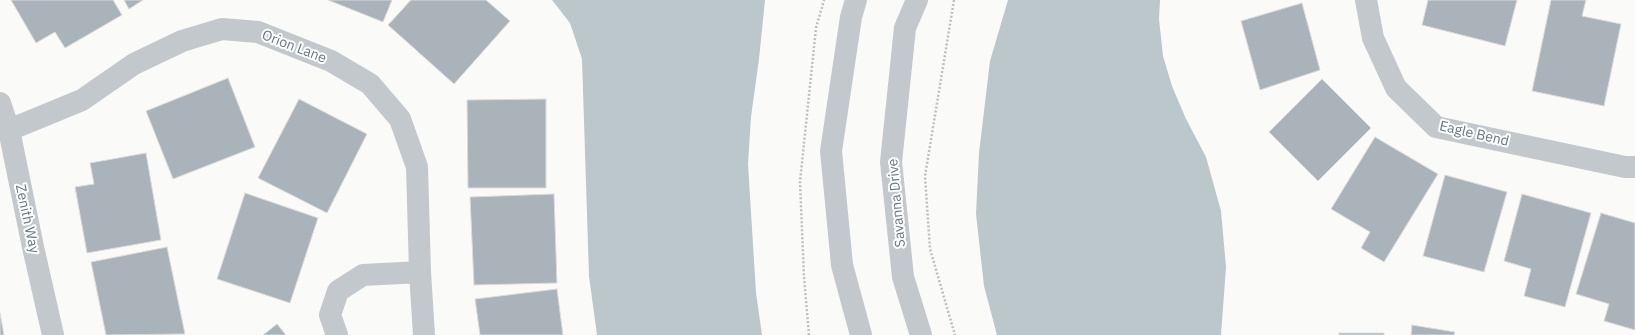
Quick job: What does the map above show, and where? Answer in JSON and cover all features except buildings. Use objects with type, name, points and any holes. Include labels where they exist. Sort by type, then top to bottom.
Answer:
[{"type":"street","points":[[856,0],[851,17],[831,151],[842,265],[862,335]]},
{"type":"street","name":"Savanna Drive","points":[[916,0],[905,28],[891,162],[903,277],[921,335]]},
{"type":"street","name":"Eagle Bend","points":[[1366,0],[1373,38],[1396,88],[1436,127],[1618,165],[1635,167]]},
{"type":"street","name":"Orion Lane","points":[[9,130],[82,100],[134,64],[182,41],[222,29],[258,32],[331,61],[370,84],[400,119],[418,167],[420,272],[424,335]]},
{"type":"street","name":"Zenith Way","points":[[0,103],[9,130],[53,335]]},
{"type":"street","points":[[337,335],[330,315],[338,291],[363,275],[420,272]]},
{"type":"path","points":[[954,0],[925,176],[930,249],[955,335]]},
{"type":"shaded area","points":[[552,0],[765,0],[751,117],[748,164],[756,293],[762,335],[597,335],[589,276],[582,59],[570,23]]},
{"type":"shaded area","points":[[1008,0],[1160,0],[1159,19],[1163,56],[1172,86],[1186,119],[1206,157],[1221,211],[1226,267],[1221,335],[997,335],[984,286],[976,214],[979,153],[990,61]]}]
